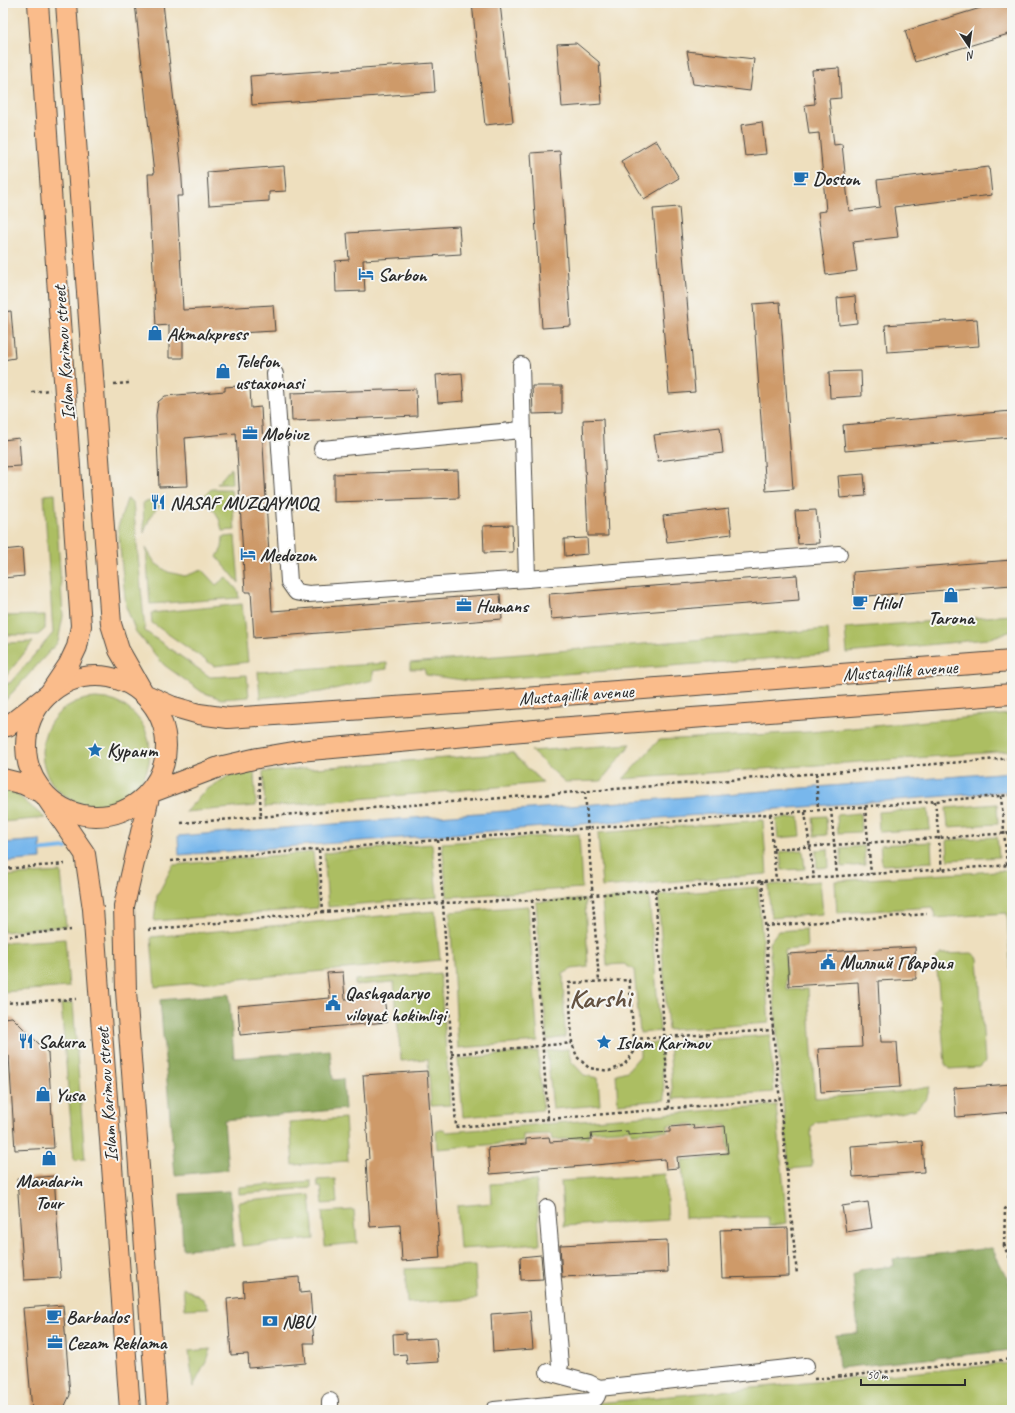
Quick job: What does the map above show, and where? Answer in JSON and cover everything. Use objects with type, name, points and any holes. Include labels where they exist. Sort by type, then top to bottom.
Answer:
[{"type":"main road","name":"Islam Karimov street","points":[[38,3],[82,626],[77,647],[60,679],[49,694]]},
{"type":"main road","name":"Islam Karimov street","points":[[66,3],[111,624],[119,650],[144,694]]},
{"type":"main road","name":"Mustaqillik avenue","points":[[144,694],[171,706],[198,714],[228,718],[485,701],[1012,661]]},
{"type":"main road","points":[[3,727],[8,726],[49,694],[66,683],[86,677],[107,677],[127,683],[144,694],[158,712],[166,732],[167,753],[161,774],[150,793],[131,808],[109,816],[85,816],[63,808],[44,794],[23,784],[3,778]]},
{"type":"main road","points":[[44,794],[32,775],[26,754],[27,732],[35,712],[49,694]]},
{"type":"main road","name":"Mustaqillik avenue","points":[[150,793],[219,767],[299,751],[557,728],[1012,694]]},
{"type":"main road","name":"Islam Karimov street","points":[[150,793],[124,906],[126,991],[157,1410]]},
{"type":"main road","name":"Islam Karimov street","points":[[44,794],[85,854],[93,909],[130,1410]]},
{"type":"lane","points":[[521,365],[527,579]]},
{"type":"lane","points":[[275,374],[289,582],[296,592],[308,594],[527,579],[839,554]]},
{"type":"lane","points":[[322,449],[522,430]]},
{"type":"lane","points":[[547,1208],[554,1369],[599,1388],[806,1366]]},
{"type":"lane","points":[[494,1410],[591,1401],[598,1394],[599,1388]]},
{"type":"path","points":[[114,384],[131,383]]},
{"type":"path","points":[[32,392],[52,390]]},
{"type":"path","points":[[181,823],[1012,758]]},
{"type":"path","points":[[816,773],[818,810]]},
{"type":"path","points":[[259,776],[261,817]]},
{"type":"path","points":[[585,791],[599,982]]},
{"type":"path","points":[[171,861],[1012,795]]},
{"type":"path","points":[[1001,796],[1007,865]]},
{"type":"path","points":[[935,801],[942,870]]},
{"type":"path","points":[[865,807],[871,874]]},
{"type":"path","points":[[831,809],[837,876]]},
{"type":"path","points":[[805,812],[814,878]]},
{"type":"path","points":[[770,814],[776,880]]},
{"type":"path","points":[[773,849],[1012,833]]},
{"type":"path","points":[[438,840],[456,1127],[780,1099]]},
{"type":"path","points":[[319,850],[324,912]]},
{"type":"path","points":[[3,869],[65,864]]},
{"type":"path","points":[[148,930],[324,912],[443,903],[532,900],[762,881],[1012,865]]},
{"type":"path","points":[[762,881],[773,1030],[796,1275]]},
{"type":"path","points":[[656,890],[669,1109]]},
{"type":"path","points":[[532,900],[548,1119]]},
{"type":"path","points":[[765,926],[927,914]]},
{"type":"path","points":[[3,936],[70,930]]},
{"type":"path","points":[[629,980],[634,1039],[634,1052],[624,1065],[609,1071],[589,1068],[577,1057],[572,1043],[569,984],[629,980]]},
{"type":"path","points":[[3,1003],[76,999]]},
{"type":"path","points":[[634,1039],[773,1030]]},
{"type":"path","points":[[451,1054],[572,1043]]},
{"type":"path","points":[[1012,1203],[1005,1209],[1004,1246],[1012,1263]]},
{"type":"path","points":[[1004,1246],[1012,1246]]},
{"type":"green space","points":[[231,468],[232,484],[217,484]]},
{"type":"green space","points":[[211,489],[231,489],[235,530],[222,531],[216,512],[200,500]]},
{"type":"green space","points":[[55,494],[63,616],[58,642],[3,703],[3,684],[10,683],[53,633],[44,495]]},
{"type":"green space","points":[[127,499],[133,502],[145,631],[210,677],[247,675],[249,697],[221,699],[202,692],[164,665],[136,632],[126,607],[118,527]]},
{"type":"green space","points":[[162,500],[163,503],[151,516],[144,533],[143,502]]},
{"type":"green space","points":[[235,536],[239,583],[217,557],[222,548],[223,537]]},
{"type":"green space","points":[[146,548],[155,563],[168,572],[185,576],[202,570],[216,585],[226,577],[238,591],[239,598],[150,604]]},
{"type":"green space","points":[[242,604],[248,662],[214,666],[152,623],[151,613]]},
{"type":"green space","points":[[45,615],[45,629],[38,635],[5,635],[3,616]]},
{"type":"green space","points":[[1012,615],[1012,631],[987,639],[847,653],[845,628]]},
{"type":"green space","points":[[828,629],[830,654],[470,681],[426,675],[424,669],[410,669],[410,663]]},
{"type":"green space","points":[[33,642],[6,676],[3,676],[4,643]]},
{"type":"green space","points":[[387,663],[387,669],[373,671],[373,680],[321,692],[260,698],[258,672]]},
{"type":"green space","points":[[96,698],[117,702],[134,714],[146,731],[150,752],[146,773],[134,790],[117,802],[96,806],[75,802],[58,790],[46,773],[42,752],[46,731],[58,714],[75,702]]},
{"type":"green space","points":[[1012,714],[1012,751],[623,779],[659,740],[810,732]]},
{"type":"green space","points":[[631,744],[601,781],[565,782],[531,751]]},
{"type":"green space","points":[[512,753],[543,783],[265,807],[263,772]]},
{"type":"green space","points":[[254,772],[256,806],[185,812],[206,790],[230,775]]},
{"type":"green space","points":[[3,791],[14,792],[45,818],[3,822]]},
{"type":"green space","points":[[997,804],[998,824],[948,827],[946,808]]},
{"type":"green space","points":[[928,809],[930,829],[879,832],[878,812]]},
{"type":"green space","points":[[860,813],[861,832],[838,833],[837,815]]},
{"type":"green space","points":[[826,816],[827,835],[815,836],[813,817]]},
{"type":"green space","points":[[799,817],[801,836],[778,838],[776,819]]},
{"type":"green space","points":[[763,820],[767,874],[602,887],[598,833]]},
{"type":"green space","points":[[579,834],[582,888],[447,897],[442,843]]},
{"type":"green space","points":[[997,837],[999,857],[948,860],[947,840]]},
{"type":"green space","points":[[931,842],[932,862],[882,865],[880,845]]},
{"type":"green space","points":[[432,844],[437,897],[328,907],[324,853]]},
{"type":"green space","points":[[864,846],[865,865],[842,867],[841,848]]},
{"type":"green space","points":[[828,849],[829,867],[817,868],[816,850]]},
{"type":"green space","points":[[803,850],[805,869],[782,870],[780,852]]},
{"type":"green space","points":[[313,852],[318,908],[154,921],[157,896],[173,865]]},
{"type":"green space","points":[[1012,870],[1012,990],[1007,913],[935,918],[933,907],[837,913],[835,881]]},
{"type":"green space","points":[[61,872],[66,926],[3,932],[3,876]]},
{"type":"green space","points":[[820,881],[823,914],[771,918],[768,885]]},
{"type":"green space","points":[[758,887],[769,1023],[668,1030],[658,895]]},
{"type":"green space","points":[[649,896],[660,1031],[640,1033],[634,970],[624,964],[607,965],[602,899]]},
{"type":"green space","points":[[585,899],[588,967],[572,969],[563,974],[565,1037],[547,1040],[536,902]]},
{"type":"green space","points":[[528,906],[538,1042],[458,1048],[450,912]]},
{"type":"green space","points":[[435,911],[440,960],[155,987],[151,937]]},
{"type":"green space","points":[[806,929],[807,948],[785,950],[787,990],[808,989],[815,1098],[901,1092],[930,1087],[926,1100],[916,1109],[900,1113],[816,1122],[811,1127],[812,1167],[789,1169],[769,943],[778,931]]},
{"type":"green space","points":[[65,939],[69,987],[3,992],[3,943]]},
{"type":"green space","points":[[972,953],[978,958],[985,1062],[980,1067],[949,1069],[945,1064],[936,958],[941,954]]},
{"type":"green space","points":[[440,973],[450,1105],[431,1106],[428,1059],[401,1061],[394,982],[355,985],[355,980]]},
{"type":"green space","points":[[229,994],[234,1058],[330,1050],[333,1080],[343,1079],[345,1109],[224,1120],[228,1170],[175,1175],[160,1000]]},
{"type":"green space","points":[[73,1003],[85,1159],[74,1160],[61,1004]]},
{"type":"green space","points":[[770,1035],[774,1092],[673,1099],[669,1043]]},
{"type":"green space","points":[[660,1042],[665,1100],[618,1104],[616,1074],[627,1071],[640,1056],[640,1044]]},
{"type":"green space","points":[[568,1049],[571,1061],[584,1075],[598,1078],[600,1105],[553,1109],[547,1051]]},
{"type":"green space","points":[[538,1051],[543,1110],[463,1117],[458,1059]]},
{"type":"green space","points":[[776,1105],[787,1223],[769,1226],[768,1217],[685,1218],[682,1160],[729,1157],[726,1125],[696,1128],[695,1124],[668,1125],[668,1131],[631,1133],[630,1129],[588,1132],[589,1137],[552,1140],[551,1134],[523,1135],[523,1142],[437,1149],[436,1131],[444,1129],[447,1132]]},
{"type":"green space","points":[[345,1118],[348,1161],[293,1165],[290,1122]]},
{"type":"green space","points":[[665,1174],[668,1220],[564,1226],[561,1181]]},
{"type":"green space","points":[[335,1179],[337,1203],[323,1204],[321,1187],[318,1187],[317,1180]]},
{"type":"green space","points":[[311,1181],[311,1188],[239,1194],[239,1187]]},
{"type":"green space","points":[[536,1181],[540,1244],[460,1249],[457,1206],[492,1203],[491,1184]]},
{"type":"green space","points":[[230,1191],[234,1246],[183,1249],[180,1194]]},
{"type":"green space","points":[[310,1195],[314,1239],[242,1246],[238,1202]]},
{"type":"green space","points":[[354,1210],[357,1243],[325,1246],[322,1212]]},
{"type":"green space","points":[[992,1248],[1012,1288],[1012,1350],[839,1368],[836,1335],[858,1333],[853,1275],[859,1270],[894,1266],[893,1259]]},
{"type":"green space","points":[[475,1266],[477,1299],[407,1303],[405,1269]]},
{"type":"green space","points":[[183,1287],[203,1299],[209,1308],[185,1309]]},
{"type":"green space","points":[[211,1349],[208,1358],[193,1387],[189,1351]]},
{"type":"green space","points":[[1012,1363],[1012,1410],[525,1410]]},
{"type":"water","points":[[1012,772],[1012,791],[179,855],[178,836]]},
{"type":"water","points":[[40,840],[41,859],[3,862],[3,843]]},
{"type":"building","points":[[135,3],[163,3],[181,165],[183,196],[177,196],[183,310],[273,305],[275,331],[183,336],[183,358],[169,358],[169,325],[156,326],[148,174],[154,174]]},
{"type":"building","points":[[472,3],[500,3],[513,122],[485,125]]},
{"type":"building","points":[[997,3],[1012,3],[1012,33],[915,62],[905,31]]},
{"type":"building","points":[[576,43],[599,62],[602,104],[562,107],[557,44]]},
{"type":"building","points":[[687,51],[754,59],[750,91],[693,84]]},
{"type":"building","points":[[433,63],[435,92],[252,105],[250,76]]},
{"type":"building","points":[[839,68],[841,98],[829,99],[834,145],[842,144],[849,211],[880,207],[877,180],[989,167],[992,195],[894,207],[898,237],[853,242],[857,271],[826,275],[818,212],[826,211],[819,133],[809,134],[805,105],[815,104],[812,70]]},
{"type":"building","points":[[762,122],[766,154],[745,156],[741,125]]},
{"type":"building","points":[[656,140],[679,178],[644,199],[621,161]]},
{"type":"building","points":[[560,151],[571,326],[542,328],[531,153]]},
{"type":"building","points":[[284,166],[286,191],[269,192],[269,201],[209,205],[207,172]]},
{"type":"building","points":[[679,207],[695,392],[669,394],[653,209]]},
{"type":"building","points":[[459,226],[461,254],[363,260],[365,291],[336,292],[335,261],[349,260],[347,233]]},
{"type":"building","points":[[855,296],[857,323],[839,325],[837,298]]},
{"type":"building","points":[[780,302],[793,489],[766,491],[753,304]]},
{"type":"building","points":[[11,311],[15,358],[3,360],[3,312]]},
{"type":"building","points":[[977,319],[979,346],[887,352],[885,325]]},
{"type":"building","points":[[861,371],[862,396],[830,398],[829,372]]},
{"type":"building","points":[[462,373],[464,401],[438,403],[436,375]]},
{"type":"building","points":[[250,385],[251,408],[261,407],[272,611],[500,594],[502,619],[254,638],[251,592],[245,592],[236,433],[185,438],[188,486],[159,487],[156,415],[158,402],[165,396],[225,391],[225,387]]},
{"type":"building","points":[[532,386],[562,386],[562,413],[533,414]]},
{"type":"building","points":[[416,389],[417,416],[292,421],[291,393]]},
{"type":"building","points":[[1012,411],[1012,437],[845,451],[843,425]]},
{"type":"building","points":[[603,419],[608,536],[588,536],[583,420]]},
{"type":"building","points":[[720,427],[723,453],[658,461],[654,435]]},
{"type":"building","points":[[19,438],[21,466],[3,467],[3,440]]},
{"type":"building","points":[[458,470],[459,498],[334,502],[334,474]]},
{"type":"building","points":[[864,474],[866,496],[840,498],[838,476]]},
{"type":"building","points":[[729,508],[732,534],[667,542],[663,516]]},
{"type":"building","points":[[816,510],[819,543],[798,544],[795,511]]},
{"type":"building","points":[[512,525],[513,552],[484,553],[483,526]]},
{"type":"building","points":[[587,538],[588,554],[565,556],[564,539]]},
{"type":"building","points":[[22,548],[24,576],[3,578],[3,550]]},
{"type":"building","points":[[1012,560],[1012,585],[854,597],[853,572]]},
{"type":"building","points":[[797,575],[799,600],[551,619],[549,594]]},
{"type":"building","points":[[915,947],[916,979],[878,981],[881,1042],[897,1042],[900,1087],[821,1092],[818,1049],[862,1047],[858,982],[789,986],[787,954]]},
{"type":"building","name":"Qashqadaryo viloyat hokimligi","points":[[343,972],[345,999],[384,996],[387,1022],[240,1035],[238,1006],[330,998],[327,973]]},
{"type":"building","points":[[12,1017],[48,1053],[54,1148],[15,1150],[9,1056],[3,1056],[3,1018]]},
{"type":"building","points":[[427,1071],[440,1258],[402,1261],[400,1225],[370,1227],[366,1160],[369,1159],[363,1075]]},
{"type":"building","points":[[1012,1084],[1012,1112],[956,1117],[954,1088]]},
{"type":"building","points":[[693,1125],[694,1129],[725,1126],[728,1153],[677,1157],[678,1168],[666,1169],[665,1159],[490,1174],[488,1148],[526,1144],[526,1139],[549,1137],[550,1142],[592,1139],[591,1134],[628,1131],[628,1135],[670,1132],[670,1127]]},
{"type":"building","points":[[922,1141],[924,1172],[853,1177],[851,1146]]},
{"type":"building","points":[[54,1176],[61,1278],[24,1280],[17,1179]]},
{"type":"building","points":[[868,1202],[872,1228],[846,1232],[842,1206]]},
{"type":"building","points":[[788,1228],[789,1276],[722,1278],[720,1230]]},
{"type":"building","points":[[667,1240],[668,1272],[562,1277],[560,1245]]},
{"type":"building","points":[[541,1255],[543,1279],[521,1280],[520,1257]]},
{"type":"building","name":"NBU","points":[[299,1277],[300,1293],[310,1292],[314,1343],[304,1343],[306,1363],[249,1368],[248,1354],[231,1355],[227,1299],[244,1297],[243,1282]]},
{"type":"building","points":[[63,1305],[70,1395],[63,1410],[32,1410],[23,1308]]},
{"type":"building","points":[[530,1311],[533,1349],[493,1352],[491,1314]]},
{"type":"building","points":[[406,1333],[406,1340],[436,1338],[438,1362],[407,1364],[406,1354],[394,1355],[393,1334]]},
{"type":"waterway","points":[[35,851],[66,848]]},
{"type":"place","name":"Doston","points":[[801,178]]},
{"type":"place","name":"Sarbon","points":[[366,274]]},
{"type":"place","name":"Akmalxpress","points":[[155,333]]},
{"type":"place","name":"Telefon ustaxonasi","points":[[223,371]]},
{"type":"place","name":"Mobiuz","points":[[250,433]]},
{"type":"place","name":"NASAF MUZQAYMOQ","points":[[158,502]]},
{"type":"place","name":"Medozon","points":[[248,554]]},
{"type":"place","name":"Tarona","points":[[951,595]]},
{"type":"place","name":"Hilol","points":[[860,602]]},
{"type":"place","name":"Humans","points":[[464,605]]},
{"type":"place","name":"Курант","points":[[95,750]]},
{"type":"place","name":"Миллий Гвардия","points":[[828,962]]},
{"type":"place","name":"Qashqadaryo viloyat hokimligi","points":[[333,1003]]},
{"type":"place","name":"Sakura","points":[[26,1041]]},
{"type":"place","name":"Islam Karimov","points":[[604,1042]]},
{"type":"place","name":"Yusa","points":[[43,1094]]},
{"type":"place","name":"Mandarin Tour","points":[[49,1158]]},
{"type":"place","name":"Barbados","points":[[54,1316]]},
{"type":"place","name":"NBU","points":[[270,1321]]},
{"type":"place","name":"Cezam Reklama","points":[[55,1342]]},
{"type":"district","name":"Karshi","points":[[600,998]]}]
